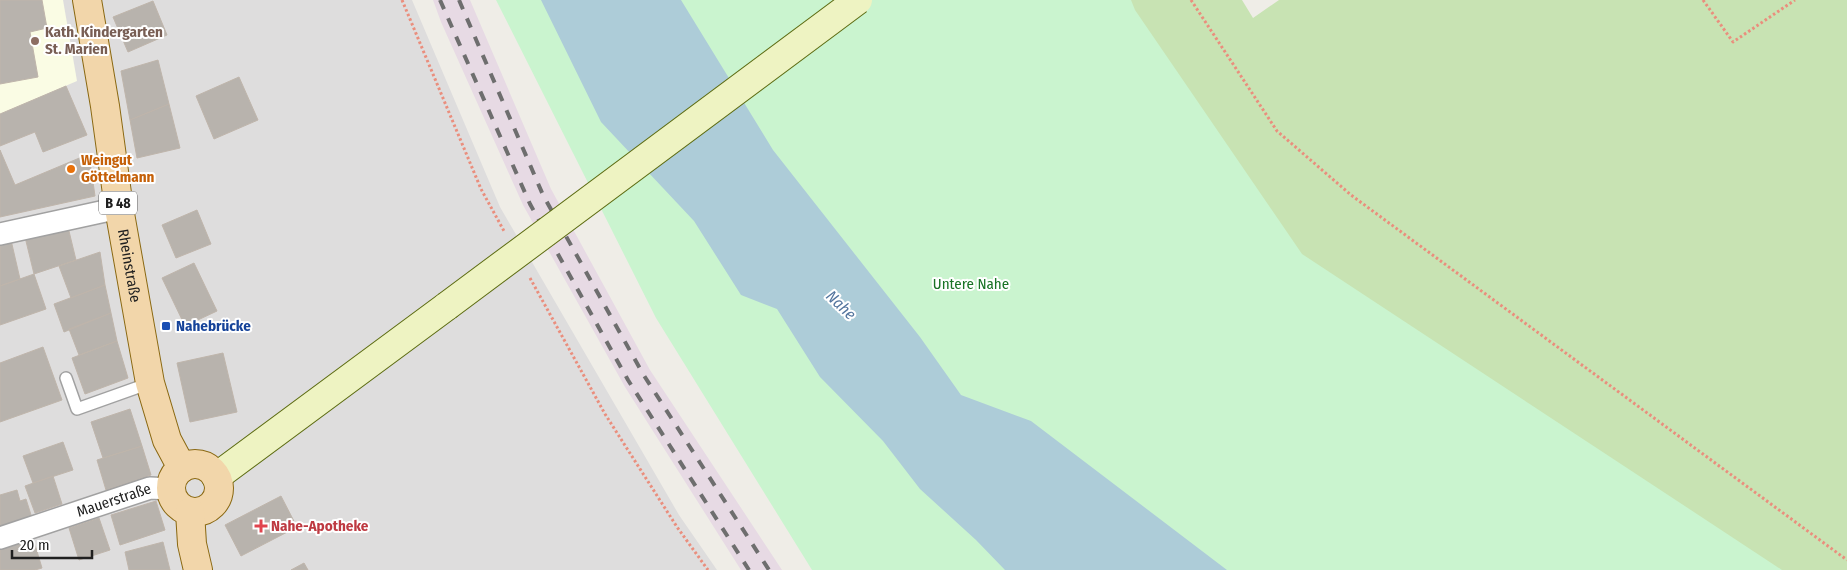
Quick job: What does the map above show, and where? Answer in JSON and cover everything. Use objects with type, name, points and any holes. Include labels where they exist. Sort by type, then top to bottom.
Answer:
[{"type":"main road","name":"Rheinstraße","points":[[87,0],[105,106],[119,208],[150,383],[177,479],[173,497],[183,509],[190,512]]},
{"type":"main road","points":[[177,479],[197,465],[204,466],[216,477],[218,484],[219,492],[212,505],[206,510],[190,512],[192,544],[198,570]]},
{"type":"street","points":[[216,477],[858,0]]},
{"type":"street","points":[[0,234],[119,208]]},
{"type":"street","name":"Mauerstraße","points":[[0,538],[177,479]]},
{"type":"lane","points":[[66,378],[77,409],[150,383]]},
{"type":"path","points":[[402,0],[481,189],[507,236]]},
{"type":"path","points":[[1191,0],[1277,131],[1351,195],[1847,560]]},
{"type":"path","points":[[1703,0],[1734,42],[1794,0]]},
{"type":"path","points":[[526,270],[606,414],[677,527],[708,570]]},
{"type":"shaded area","points":[[0,0],[412,0],[500,207],[679,515],[717,570],[0,570]]},
{"type":"shaded area","name":"Kath. Kindergarten St. Marien","points":[[0,0],[63,0],[77,81],[0,114]]},
{"type":"shaded area","points":[[433,0],[470,0],[551,189],[650,370],[782,570],[741,570],[625,387],[523,205],[441,22]]},
{"type":"green space","name":"Untere Nahe","points":[[496,0],[1131,0],[1135,10],[1302,254],[1782,570],[812,570],[656,318]]},
{"type":"green space","points":[[893,0],[1242,0],[1253,18],[1279,0],[1847,0],[1847,570],[1227,570]]},
{"type":"water","name":"Nahe","points":[[541,0],[681,0],[773,150],[920,337],[961,395],[1031,421],[1227,570],[1005,570],[976,540],[920,489],[883,441],[820,377],[777,309],[741,295],[694,221],[601,122]]},
{"type":"building","name":"Kath. Kindergarten St. Marien","points":[[0,0],[42,0],[47,28],[30,32],[38,77],[0,84]]},
{"type":"building","points":[[153,1],[167,35],[128,52],[113,17]]},
{"type":"building","points":[[158,60],[169,104],[130,120],[121,71]]},
{"type":"building","points":[[239,77],[258,120],[214,139],[196,96]]},
{"type":"building","name":"Weingut Göttelmann","points":[[66,86],[87,135],[43,152],[35,132],[0,146],[0,114]]},
{"type":"building","points":[[169,104],[180,148],[137,158],[130,120]]},
{"type":"building","name":"Weingut Göttelmann","points":[[0,150],[15,185],[89,154],[95,196],[0,217]]},
{"type":"building","points":[[197,210],[211,244],[176,258],[162,225]]},
{"type":"building","points":[[68,227],[76,260],[34,274],[25,237]]},
{"type":"building","points":[[11,240],[20,279],[0,286],[0,243]]},
{"type":"building","points":[[100,252],[105,285],[71,298],[59,266]]},
{"type":"building","points":[[194,263],[217,311],[185,326],[162,278]]},
{"type":"building","points":[[34,274],[46,309],[0,325],[0,286]]},
{"type":"building","points":[[105,285],[111,313],[64,332],[54,304]]},
{"type":"building","points":[[111,313],[117,341],[79,355],[69,329]]},
{"type":"building","points":[[117,341],[128,378],[85,394],[72,358]]},
{"type":"building","points":[[43,347],[62,400],[0,422],[0,363]]},
{"type":"building","points":[[223,353],[237,412],[190,422],[177,363]]},
{"type":"building","points":[[130,409],[142,446],[103,458],[91,422]]},
{"type":"building","points":[[63,442],[73,470],[33,483],[23,456]]},
{"type":"building","points":[[142,446],[151,475],[106,490],[97,460]]},
{"type":"building","points":[[53,476],[62,504],[35,513],[25,486]]},
{"type":"building","points":[[17,490],[20,501],[26,499],[32,518],[0,528],[0,495]]},
{"type":"building","name":"Nahe-Apotheke","points":[[281,496],[297,527],[241,556],[225,525]]},
{"type":"building","points":[[156,501],[165,530],[120,545],[111,515]]},
{"type":"building","points":[[99,518],[110,550],[79,560],[69,528]]},
{"type":"building","points":[[33,538],[42,568],[35,570],[0,570],[0,548]]},
{"type":"building","points":[[163,542],[170,570],[129,570],[125,552]]},
{"type":"building","points":[[304,563],[308,570],[291,570]]},
{"type":"railway","points":[[440,0],[530,204],[628,380],[749,570]]},
{"type":"railway","points":[[459,0],[543,195],[643,374],[769,570]]},
{"type":"place","name":"Kath. Kindergarten St. Marien","points":[[35,41]]},
{"type":"place","name":"Weingut Göttelmann","points":[[71,169]]},
{"type":"place","name":"Nahebrücke","points":[[166,326]]},
{"type":"place","name":"Nahe-Apotheke","points":[[261,526]]}]
